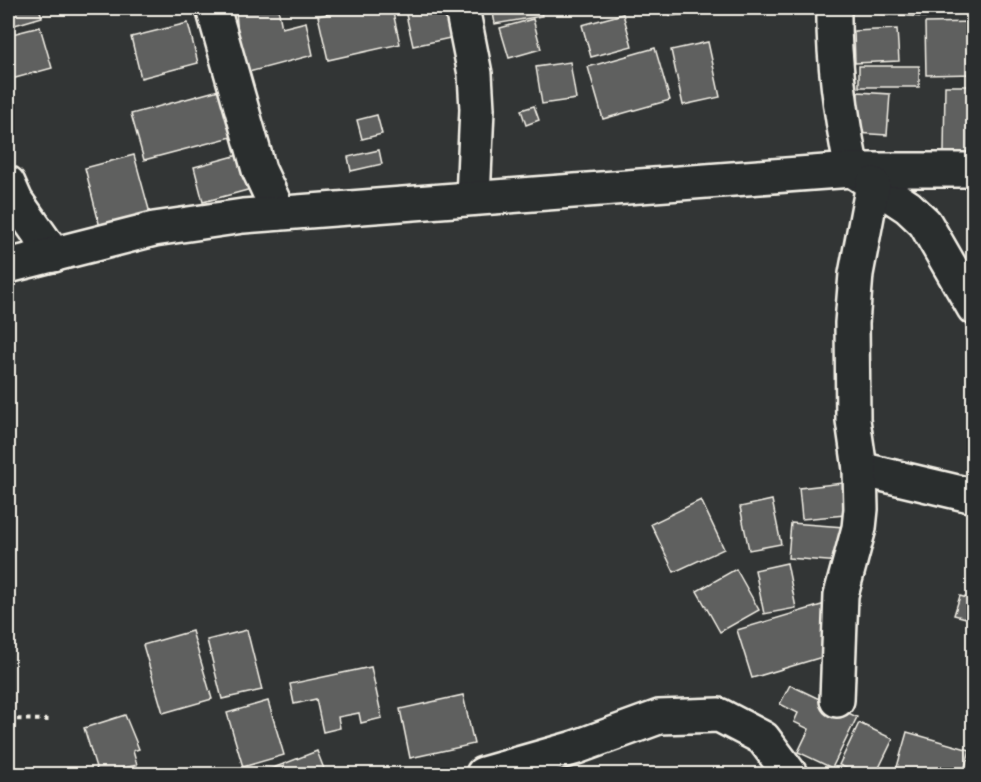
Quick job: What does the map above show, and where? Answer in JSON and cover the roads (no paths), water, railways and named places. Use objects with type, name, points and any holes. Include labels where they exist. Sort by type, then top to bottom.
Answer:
[{"type":"street","points":[[213,8],[259,170],[279,213]]},
{"type":"street","points":[[462,8],[475,74],[477,109],[473,198]]},
{"type":"street","points":[[834,8],[833,45],[841,116],[862,177],[852,323],[853,420],[860,469],[859,528],[841,596],[837,700]]},
{"type":"street","points":[[8,266],[154,229],[279,213],[473,198],[974,170]]},
{"type":"street","points":[[862,177],[908,207],[925,223],[974,308]]},
{"type":"street","points":[[8,183],[16,201],[54,255]]},
{"type":"street","points":[[860,469],[974,496]]},
{"type":"street","points":[[483,774],[574,748],[659,717],[719,715],[763,738],[790,774]]}]
